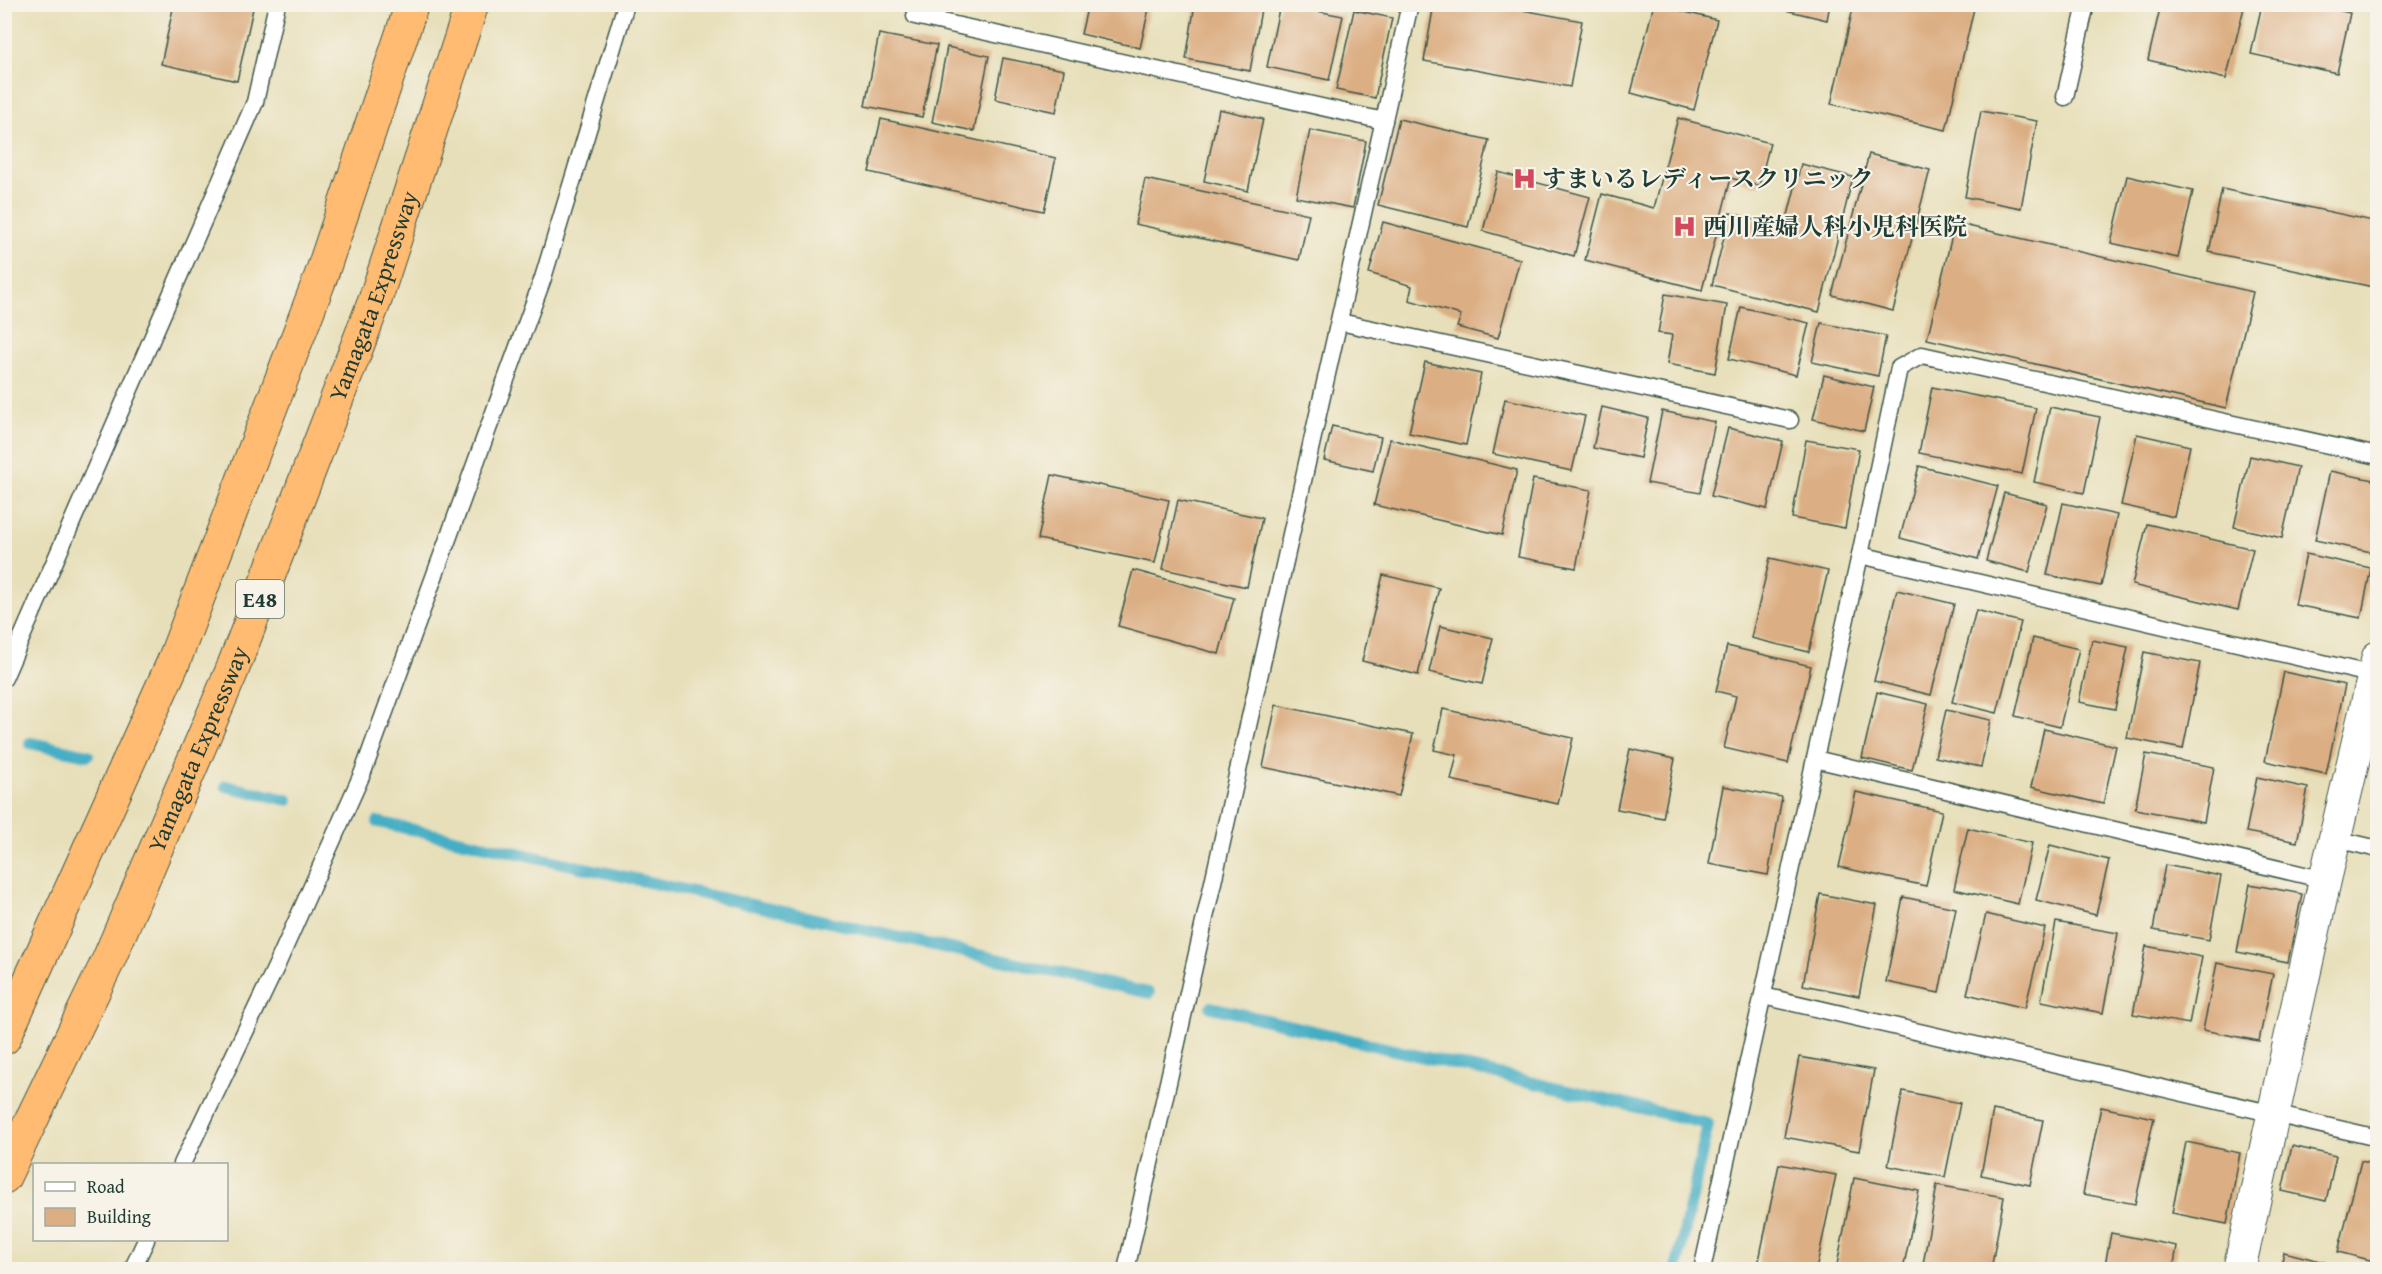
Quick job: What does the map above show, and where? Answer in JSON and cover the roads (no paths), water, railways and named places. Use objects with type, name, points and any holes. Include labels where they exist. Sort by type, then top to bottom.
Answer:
[{"type":"highway","name":"E48","points":[[4,1038],[173,663],[321,276],[412,4]]},
{"type":"highway","name":"Yamagata Expressway","points":[[4,1177],[108,961],[231,673],[375,300],[472,4]]},
{"type":"street","points":[[2239,1269],[2325,880],[2376,666]]},
{"type":"lane","points":[[4,678],[255,102],[278,4]]},
{"type":"lane","points":[[182,1163],[275,969],[363,772],[543,278],[626,4]]},
{"type":"lane","points":[[1126,1269],[1410,4]]},
{"type":"lane","points":[[2065,97],[2086,4]]},
{"type":"lane","points":[[915,16],[1384,121]]},
{"type":"lane","points":[[1340,321],[1790,420]]},
{"type":"lane","points":[[1702,1269],[1860,555],[1899,368],[1922,355],[2378,456]]},
{"type":"lane","points":[[1860,555],[2376,666]]},
{"type":"lane","points":[[1815,759],[2325,880]]},
{"type":"lane","points":[[2336,839],[2378,849]]},
{"type":"lane","points":[[1763,996],[2378,1138]]},
{"type":"lane","points":[[132,1269],[145,1241]]},
{"type":"waterway","points":[[30,743],[88,755]]},
{"type":"waterway","points":[[226,786],[288,800]]},
{"type":"waterway","points":[[378,822],[1149,993]]},
{"type":"waterway","points":[[1211,1007],[1708,1124],[1676,1270]]},
{"type":"place","name":"すまいるレディースクリニック","points":[[1524,179]]},
{"type":"place","name":"西川産婦人科小児科医院","points":[[1685,227]]}]
